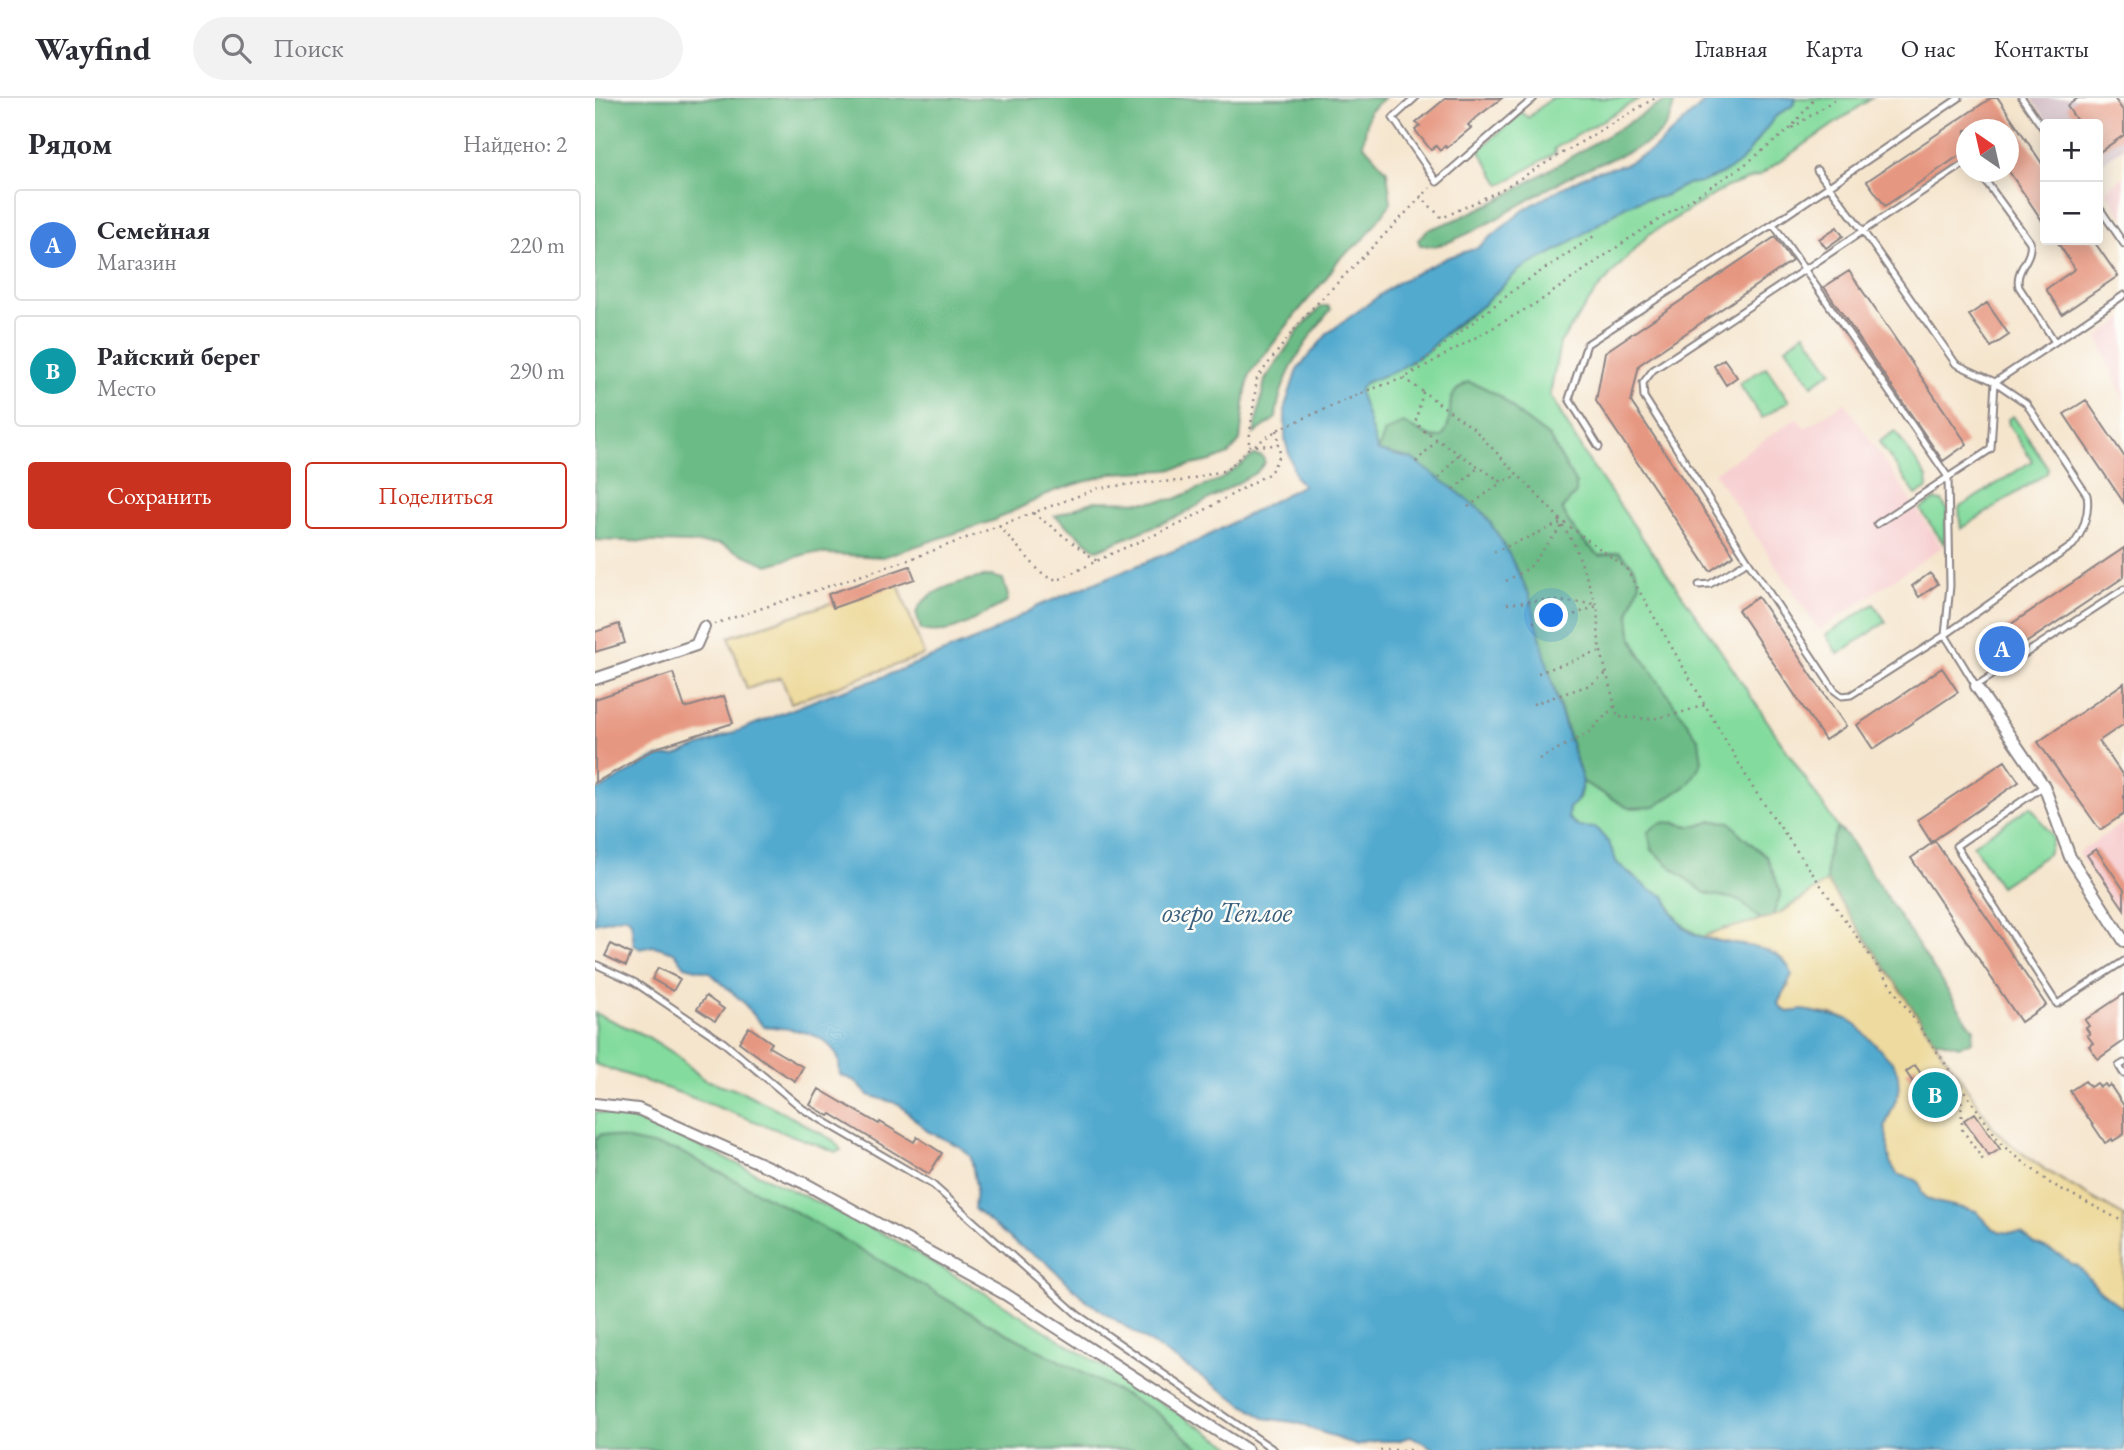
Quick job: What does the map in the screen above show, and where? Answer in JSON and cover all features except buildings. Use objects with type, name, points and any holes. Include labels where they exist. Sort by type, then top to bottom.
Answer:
[{"type":"street","points":[[595,679],[696,645],[704,627]]},
{"type":"street","points":[[1976,686],[2044,786],[2070,857],[2124,941]]},
{"type":"street","points":[[595,1104],[638,1109],[804,1184],[1005,1294],[1247,1450]]},
{"type":"lane","points":[[1415,98],[1393,117],[1437,181],[1534,98]]},
{"type":"lane","points":[[1599,447],[1569,399],[1587,344],[1773,224],[1828,184],[1959,98]]},
{"type":"lane","points":[[2022,98],[2040,124]]},
{"type":"lane","points":[[1817,170],[1863,231],[1956,363],[1996,382],[2025,402],[2087,495],[2089,505],[2079,538],[2073,545],[1945,635],[1851,695],[1842,696],[1834,690],[1748,561],[1644,397],[1643,383],[1653,370],[1805,270],[1863,231],[1956,169]]},
{"type":"lane","points":[[1986,182],[2029,242],[2030,254],[2018,271],[2017,280],[2055,342]]},
{"type":"lane","points":[[2103,213],[2124,244]]},
{"type":"lane","points":[[1773,224],[1948,477],[1950,586],[1945,635],[1976,686],[2124,589]]},
{"type":"lane","points":[[1996,382],[2124,295]]},
{"type":"lane","points":[[1877,524],[1990,449],[1996,382]]},
{"type":"lane","points":[[1699,585],[1710,584],[1748,561]]},
{"type":"lane","points":[[2044,786],[1956,846],[2057,1004],[2124,961]]},
{"type":"lane","points":[[595,964],[634,982],[723,1042],[803,1109],[933,1185],[1078,1315],[1274,1450]]},
{"type":"lane","points":[[2124,1063],[2119,1066],[2124,1074]]},
{"type":"path","points":[[1420,197],[1442,218],[1499,191],[1655,98]]},
{"type":"path","points":[[1789,130],[1815,98]]},
{"type":"path","points":[[1255,445],[1277,430],[1411,374],[1541,301],[1630,238],[1743,166],[1789,130],[1837,98]]},
{"type":"path","points":[[704,627],[908,560],[1099,488],[1181,481],[1227,470],[1249,446],[1257,379],[1305,316],[1437,181]]},
{"type":"path","points":[[1411,374],[1419,364],[1522,284],[1594,236]]},
{"type":"path","points":[[1403,378],[1473,428],[1562,524],[1575,546],[1597,605],[1601,652],[1618,717],[1652,719],[1705,705]]},
{"type":"path","points":[[1423,392],[1416,420],[1420,429],[1502,481]]},
{"type":"path","points":[[999,526],[1044,576],[1058,580],[1182,523],[1270,473],[1279,455],[1277,430]]},
{"type":"path","points":[[1416,462],[1437,440]]},
{"type":"path","points":[[1249,446],[1279,446]]},
{"type":"path","points":[[1439,478],[1459,454]]},
{"type":"path","points":[[1454,489],[1479,467]]},
{"type":"path","points":[[1468,507],[1502,481],[1518,475]]},
{"type":"path","points":[[1033,513],[1097,561]]},
{"type":"path","points":[[1555,514],[1626,568],[1753,788],[2002,1145],[2050,1183],[2124,1222]]},
{"type":"path","points":[[1494,552],[1562,524]]},
{"type":"path","points":[[1506,581],[1529,568],[1562,524]]},
{"type":"path","points":[[1507,604],[1543,600],[1597,605]]},
{"type":"path","points":[[1533,622],[1568,617],[1597,605]]},
{"type":"path","points":[[1538,673],[1601,652]]},
{"type":"path","points":[[1533,704],[1590,685],[1607,673]]},
{"type":"path","points":[[1539,759],[1588,733],[1615,706]]},
{"type":"path","points":[[1961,1087],[1962,1129],[1983,1160]]},
{"type":"path","points":[[1380,1450],[1415,1450]]},
{"type":"shaded area","points":[[2031,98],[2121,98],[2124,103],[2124,147],[2103,162],[2103,119],[2046,119]]},
{"type":"shaded area","points":[[2124,177],[2124,218],[2105,190]]},
{"type":"shaded area","points":[[2124,318],[2124,401],[2098,337]]},
{"type":"shaded area","points":[[1845,402],[1942,547],[1819,630],[1714,473],[1797,418],[1805,428]]},
{"type":"shaded area","points":[[2124,822],[2124,920],[2078,853]]},
{"type":"green space","points":[[595,98],[1384,98],[1369,111],[1363,144],[1387,171],[1391,203],[1364,239],[1339,259],[1250,374],[1240,441],[1229,454],[1211,461],[1168,470],[1113,473],[1054,491],[995,520],[883,557],[810,553],[768,565],[720,544],[595,540]]},
{"type":"green space","points":[[1551,98],[1640,98],[1554,149],[1556,152],[1501,185],[1479,150],[1522,112],[1528,118]]},
{"type":"green space","points":[[1670,98],[1674,104],[1668,122],[1650,141],[1563,180],[1468,234],[1440,245],[1420,245],[1418,240],[1427,230],[1502,198]]},
{"type":"green space","points":[[1796,98],[1872,98],[1760,175],[1727,187],[1648,235],[1597,290],[1560,343],[1550,395],[1586,457],[1717,645],[1838,828],[1828,854],[1827,882],[1772,917],[1781,893],[1767,857],[1730,822],[1712,821],[1694,827],[1675,822],[1648,832],[1652,850],[1670,866],[1705,893],[1739,900],[1760,919],[1743,927],[1725,928],[1703,937],[1679,921],[1665,896],[1650,890],[1617,863],[1609,843],[1568,818],[1569,808],[1579,799],[1583,782],[1628,808],[1699,740],[1655,679],[1635,644],[1629,614],[1640,583],[1619,552],[1600,556],[1588,546],[1562,509],[1575,493],[1576,484],[1549,437],[1500,396],[1451,397],[1448,425],[1442,437],[1428,436],[1403,423],[1385,432],[1378,451],[1359,391],[1364,383],[1398,370],[1483,305],[1519,270],[1560,249],[1626,206],[1645,199],[1662,197],[1687,184],[1702,182],[1741,162],[1775,117],[1793,105]]},
{"type":"green space","points":[[1322,306],[1331,309],[1304,346],[1288,374],[1282,388],[1276,418],[1254,434],[1265,380],[1299,330]]},
{"type":"green space","points":[[1805,333],[1832,371],[1812,385],[1786,347]]},
{"type":"green space","points":[[1766,367],[1789,401],[1762,418],[1739,384]]},
{"type":"green space","points":[[1468,382],[1500,396],[1549,437],[1576,484],[1576,493],[1562,509],[1569,523],[1600,556],[1619,552],[1633,565],[1640,583],[1629,614],[1631,634],[1639,653],[1699,740],[1702,762],[1689,784],[1655,807],[1629,808],[1583,782],[1546,662],[1506,548],[1484,513],[1412,459],[1378,451],[1385,432],[1403,423],[1434,439],[1442,437],[1447,429],[1454,394]]},
{"type":"green space","points":[[2013,416],[2048,468],[2047,473],[1961,529],[1959,508],[2032,461],[2009,425],[2008,419]]},
{"type":"green space","points":[[1895,431],[1927,478],[1928,488],[1916,495],[1879,442]]},
{"type":"green space","points":[[1254,455],[1262,456],[1265,462],[1257,472],[1179,516],[1097,550],[1055,516],[1095,501],[1148,502],[1175,499],[1221,479]]},
{"type":"green space","points":[[1934,500],[1942,501],[1947,510],[1944,544],[1920,509]]},
{"type":"green space","points":[[991,576],[1003,579],[1008,596],[1006,603],[955,628],[933,632],[921,630],[916,613],[928,598],[959,583]]},
{"type":"green space","points":[[1874,604],[1886,622],[1838,654],[1826,635]]},
{"type":"green space","points":[[2031,806],[2053,838],[2048,854],[2000,886],[1973,845]]},
{"type":"green space","points":[[1712,821],[1730,822],[1767,857],[1781,893],[1772,917],[1760,919],[1739,900],[1705,893],[1652,850],[1648,832],[1661,823],[1696,826]]},
{"type":"green space","points":[[1838,828],[1847,836],[1974,1029],[1972,1041],[1959,1046],[1933,1039],[1827,882],[1828,854]]},
{"type":"green space","points":[[595,1013],[648,1037],[678,1056],[703,1079],[743,1092],[775,1108],[833,1140],[841,1150],[836,1152],[595,1064]]},
{"type":"green space","points":[[595,1112],[645,1120],[888,1236],[1237,1450],[1201,1450],[1155,1411],[993,1326],[793,1211],[602,1134],[595,1141]]},
{"type":"green space","points":[[601,1134],[679,1151],[794,1211],[993,1326],[1155,1411],[1201,1450],[595,1450],[595,1141]]},
{"type":"sand","points":[[897,581],[924,655],[791,703],[781,677],[747,689],[729,637]]},
{"type":"sand","points":[[1827,882],[1996,1131],[2041,1167],[2124,1216],[2123,1309],[2098,1289],[2078,1266],[2059,1254],[2035,1244],[2021,1233],[2001,1232],[1992,1228],[1976,1211],[1926,1198],[1917,1181],[1897,1174],[1890,1162],[1885,1126],[1899,1092],[1878,1047],[1847,1019],[1803,1010],[1788,1012],[1782,1009],[1778,1003],[1789,985],[1770,952],[1703,937],[1778,914]]},
{"type":"water","name":"озеро Теплое","points":[[1709,98],[1796,98],[1793,105],[1775,117],[1741,162],[1702,182],[1687,184],[1662,197],[1645,199],[1626,206],[1560,249],[1519,270],[1483,305],[1453,326],[1427,351],[1398,370],[1364,383],[1359,391],[1378,451],[1412,459],[1484,513],[1506,548],[1529,594],[1558,704],[1583,782],[1577,801],[1569,808],[1568,818],[1579,827],[1596,828],[1609,843],[1617,863],[1650,890],[1665,896],[1676,918],[1686,929],[1712,940],[1761,949],[1775,954],[1785,962],[1792,975],[1778,1003],[1782,1009],[1788,1012],[1803,1010],[1847,1019],[1894,1064],[1899,1092],[1885,1126],[1890,1162],[1897,1174],[1917,1181],[1926,1198],[1976,1211],[1992,1228],[2001,1232],[2021,1233],[2035,1244],[2059,1254],[2078,1266],[2098,1289],[2124,1309],[2124,1450],[1436,1450],[1411,1436],[1398,1441],[1376,1441],[1357,1446],[1298,1423],[1264,1418],[1087,1301],[1045,1261],[1021,1247],[974,1209],[976,1187],[971,1157],[959,1146],[927,1131],[899,1104],[868,1095],[855,1081],[840,1075],[838,1058],[824,1041],[805,1032],[763,1026],[742,1001],[709,972],[685,966],[674,952],[654,946],[640,949],[634,944],[631,921],[626,916],[595,923],[595,792],[656,757],[675,756],[989,634],[1038,606],[1200,540],[1303,485],[1296,478],[1285,440],[1285,406],[1297,370],[1328,333],[1398,282],[1446,258],[1477,248],[1525,209],[1562,188],[1593,172],[1624,165],[1653,150]]},
{"type":"place","name":"Семейная","points":[[2002,649]]},
{"type":"place","name":"Райский берег","points":[[1935,1095]]}]
